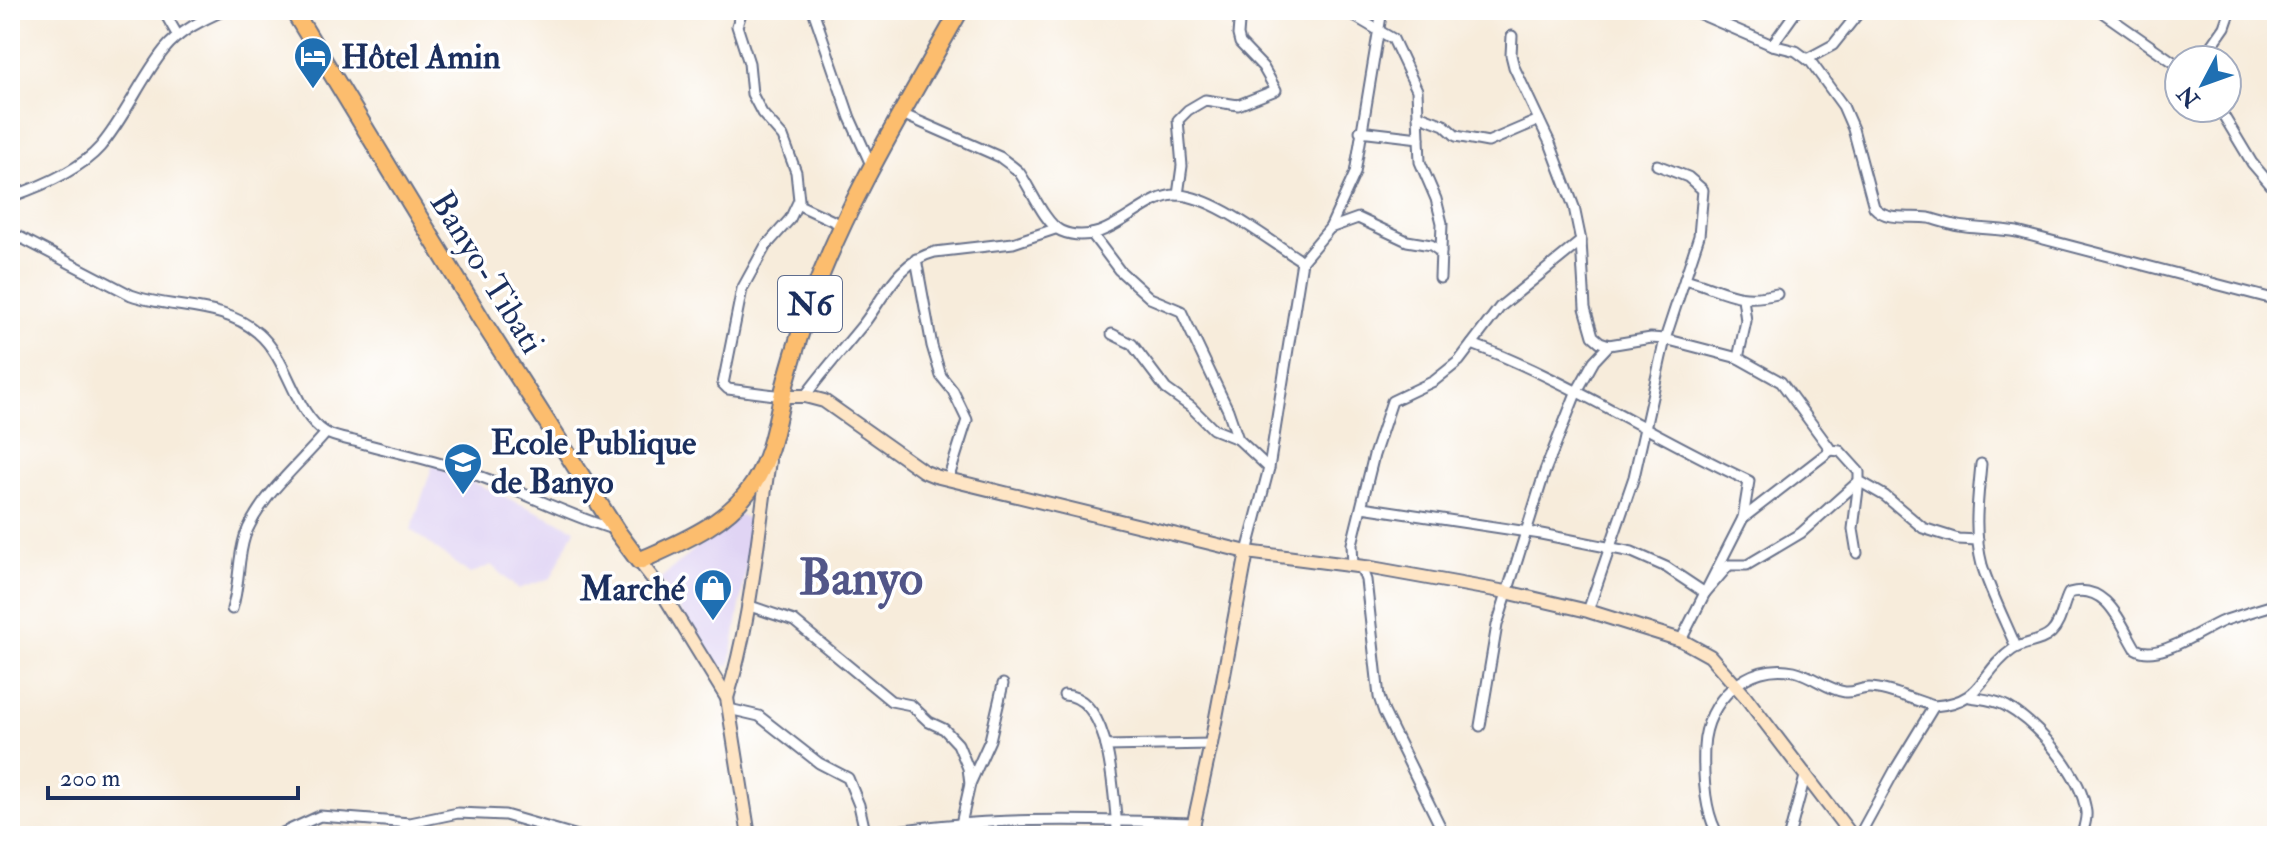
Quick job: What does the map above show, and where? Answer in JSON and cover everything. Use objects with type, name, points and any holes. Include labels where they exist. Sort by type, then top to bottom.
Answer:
[{"type":"highway","name":"Banyo-Tibati","points":[[293,10],[483,322],[639,561]]},
{"type":"highway","name":"N6","points":[[639,561],[689,538],[726,515],[752,485],[771,449],[812,299],[872,167],[960,10]]},
{"type":"street","points":[[163,10],[178,36]]},
{"type":"street","points":[[10,197],[75,169],[94,152],[123,114],[164,50],[178,36],[225,10]]},
{"type":"street","points":[[742,10],[737,26],[749,63],[752,94],[762,113],[783,137],[800,192],[799,205],[765,247],[742,289],[723,378],[723,384],[728,389],[805,396],[824,401],[923,471],[948,480],[1247,552],[1357,566],[1506,592],[1588,611],[1681,640],[1710,656],[1745,696],[1852,836]]},
{"type":"street","points":[[813,10],[850,118],[872,167]]},
{"type":"street","points":[[1178,195],[1182,166],[1177,126],[1181,116],[1205,100],[1238,105],[1276,90],[1263,67],[1240,43],[1240,10]]},
{"type":"street","points":[[1352,10],[1354,16],[1393,39],[1417,90],[1420,162],[1436,199],[1442,223],[1440,278]]},
{"type":"street","points":[[639,561],[657,584],[728,704],[759,716],[819,763],[848,778],[859,805],[866,836],[907,828],[1009,820],[1116,820],[1192,830],[1247,552],[1269,468],[1302,261],[1330,228],[1355,173],[1382,10]]},
{"type":"street","points":[[1691,10],[1772,45],[1796,51],[1807,59],[1843,106],[1853,129],[1877,212],[2017,232],[2277,300]]},
{"type":"street","points":[[1772,45],[1797,10]]},
{"type":"street","points":[[1807,59],[1833,45],[1861,10]]},
{"type":"street","points":[[2099,10],[2163,55]]},
{"type":"street","points":[[2213,44],[2225,27],[2231,10]]},
{"type":"street","points":[[1512,36],[1511,60],[1550,143],[1574,207],[1581,241],[1585,308],[1591,333],[1600,342],[1609,345],[1651,338],[1665,339],[1738,358],[1781,382],[1831,450]]},
{"type":"street","points":[[902,114],[1000,157],[1014,167],[1055,229],[1068,234],[1092,234],[1161,199],[1178,195],[1200,199],[1302,261]]},
{"type":"street","points":[[1418,115],[1444,125],[1456,136],[1488,142],[1539,120]]},
{"type":"street","points":[[2229,124],[2252,163],[2277,192]]},
{"type":"street","points":[[1360,131],[1419,138]]},
{"type":"street","points":[[1588,611],[1634,477],[1665,339],[1699,236],[1703,190],[1688,177],[1657,165]]},
{"type":"street","points":[[799,205],[844,226]]},
{"type":"street","points":[[1330,228],[1358,218],[1407,241],[1431,245],[1441,252]]},
{"type":"street","points":[[805,396],[907,265],[923,255],[949,248],[1013,243],[1055,229]]},
{"type":"street","points":[[10,232],[148,302],[207,310],[250,326],[275,353],[309,417],[326,433],[454,467],[616,530]]},
{"type":"street","points":[[1092,234],[1119,270],[1150,298],[1181,311],[1228,410],[1238,439]]},
{"type":"street","points":[[1445,836],[1379,697],[1366,580],[1357,566],[1352,544],[1374,455],[1392,401],[1434,381],[1459,361],[1500,307],[1581,241]]},
{"type":"street","points":[[916,259],[932,346],[941,376],[953,391],[967,420],[948,480]]},
{"type":"street","points":[[1685,279],[1743,298],[1777,294]]},
{"type":"street","points":[[1738,358],[1746,321],[1743,298]]},
{"type":"street","points":[[1112,334],[1132,344],[1166,389],[1191,407],[1213,429],[1238,439],[1269,468]]},
{"type":"street","points":[[1472,344],[1511,358],[1749,481],[1743,518],[1681,640]]},
{"type":"street","points":[[1480,726],[1497,625],[1545,471],[1576,393],[1594,361],[1609,345]]},
{"type":"street","points":[[232,609],[239,589],[242,547],[256,514],[326,433]]},
{"type":"street","points":[[749,836],[728,704],[771,449]]},
{"type":"street","points":[[1743,518],[1831,450],[1840,451],[1859,472],[1853,529],[1857,553]]},
{"type":"street","points":[[1981,464],[1976,514],[1982,565],[2016,647]]},
{"type":"street","points":[[1859,481],[1885,496],[1923,528],[1958,539],[1978,540]]},
{"type":"street","points":[[1705,593],[1729,565],[1747,565],[1801,533],[1859,481]]},
{"type":"street","points":[[1362,507],[1609,547],[1648,557],[1705,593]]},
{"type":"street","points":[[1970,697],[2016,647],[2052,632],[2061,619],[2069,593],[2086,591],[2104,597],[2141,653],[2158,651],[2221,622],[2277,604]]},
{"type":"street","points":[[747,605],[794,621],[891,701],[911,705],[929,722],[944,729],[958,744],[968,768],[970,784]]},
{"type":"street","points":[[1719,836],[1712,824],[1706,782],[1705,732],[1734,685],[1756,673],[1780,670],[1794,671],[1845,692],[1875,689],[1934,706],[1970,697],[2002,704],[2014,711],[2066,765],[2083,796],[2086,820],[2082,836]]},
{"type":"street","points":[[963,836],[961,824],[970,784],[990,740],[1003,684]]},
{"type":"street","points":[[1064,695],[1075,698],[1086,707],[1099,725],[1116,797],[1118,836]]},
{"type":"street","points":[[1859,836],[1934,706]]},
{"type":"street","points":[[1106,746],[1211,744]]},
{"type":"street","points":[[1789,836],[1806,773]]},
{"type":"street","points":[[276,836],[320,816],[410,823],[458,813],[505,815],[542,832],[578,836]]},
{"type":"shaded area","name":"Ecole Publique de Banyo","points":[[433,464],[575,529],[551,578],[518,589],[491,565],[470,574],[411,530]]},
{"type":"shaded area","name":"Marché","points":[[737,513],[754,522],[730,665],[717,667],[660,579]]},
{"type":"place","name":"Hôtel Amin","points":[[313,90]]},
{"type":"place","name":"Ecole Publique de Banyo","points":[[463,496]]},
{"type":"place","name":"Marché","points":[[713,622]]},
{"type":"district","name":"Banyo","points":[[861,576]]}]
